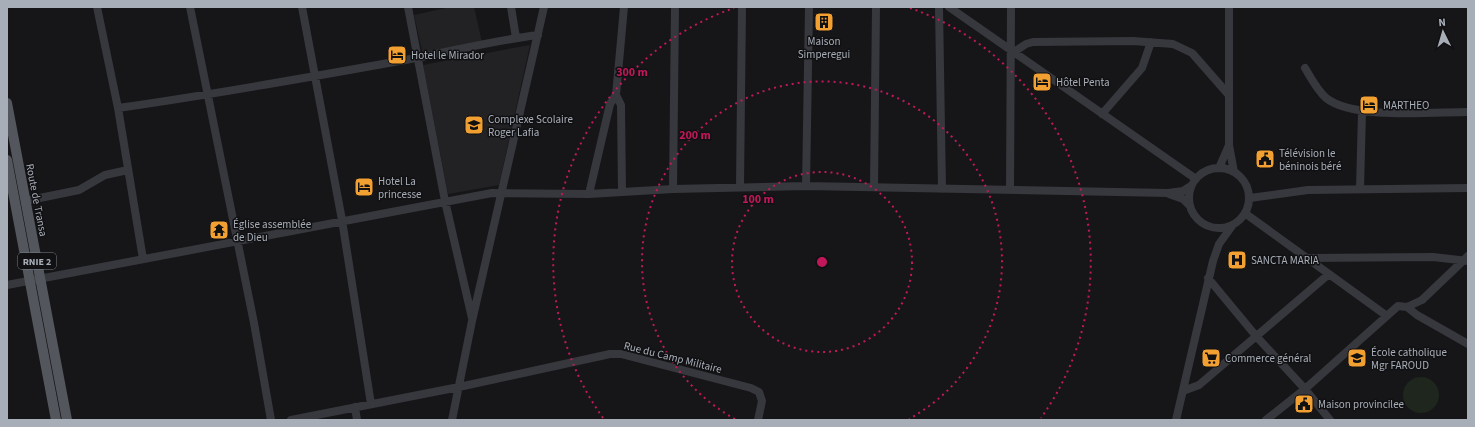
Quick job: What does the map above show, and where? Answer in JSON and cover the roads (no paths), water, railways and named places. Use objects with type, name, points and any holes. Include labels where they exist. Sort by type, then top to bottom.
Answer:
[{"type":"main road","name":"Route de Transa","points":[[7,102],[25,201],[56,420]]},
{"type":"main road","name":"Route de Transa","points":[[7,160],[67,420]]},
{"type":"street","points":[[97,7],[118,108],[143,259]]},
{"type":"street","points":[[190,7],[236,241],[254,322],[271,420]]},
{"type":"street","points":[[302,7],[342,220],[371,404]]},
{"type":"street","points":[[408,7],[445,201],[472,321]]},
{"type":"street","points":[[510,7],[516,38]]},
{"type":"street","points":[[452,420],[472,321],[503,192],[544,7]]},
{"type":"street","points":[[589,194],[610,104],[616,95],[624,7]]},
{"type":"street","points":[[673,189],[675,7]]},
{"type":"street","points":[[740,187],[742,7]]},
{"type":"street","points":[[806,186],[809,7]]},
{"type":"street","points":[[874,187],[876,7]]},
{"type":"street","points":[[939,7],[942,189]]},
{"type":"street","points":[[949,7],[1196,179]]},
{"type":"street","points":[[1010,189],[1012,51],[1011,7]]},
{"type":"street","points":[[1229,7],[1229,145],[1234,172]]},
{"type":"street","points":[[118,108],[208,96],[538,35]]},
{"type":"street","points":[[1012,51],[1033,42],[1095,40],[1173,44],[1184,48],[1207,69],[1228,94]]},
{"type":"street","points":[[1102,114],[1142,68],[1151,42]]},
{"type":"street","points":[[1305,68],[1326,98],[1336,104],[1362,112],[1468,112]]},
{"type":"street","points":[[616,95],[621,105],[622,192]]},
{"type":"street","points":[[1360,189],[1362,112]]},
{"type":"street","points":[[1219,168],[1229,145]]},
{"type":"street","points":[[7,285],[342,220],[503,192],[538,195],[589,194],[673,189],[806,186],[1168,193],[1183,191],[1191,186],[1202,173],[1219,168],[1234,172],[1245,183],[1250,198],[1246,214],[1232,226],[1219,244],[1208,278],[1176,420]]},
{"type":"street","points":[[25,201],[79,190],[105,175],[128,170]]},
{"type":"street","points":[[1191,186],[1189,196],[1190,205],[1197,219],[1212,228],[1222,229],[1232,226]]},
{"type":"street","points":[[1250,198],[1308,190],[1468,188]]},
{"type":"street","points":[[1168,193],[1183,199],[1190,205]]},
{"type":"street","points":[[1246,214],[1387,316]]},
{"type":"street","points":[[1212,228],[1219,244]]},
{"type":"street","points":[[1308,258],[1433,257],[1467,259]]},
{"type":"street","points":[[1407,307],[1430,294],[1467,259]]},
{"type":"street","points":[[1183,391],[1199,385],[1328,274]]},
{"type":"street","points":[[1208,278],[1256,336],[1305,389],[1330,420]]},
{"type":"street","points":[[1266,420],[1305,389],[1398,306],[1407,307],[1468,344]]},
{"type":"street","name":"Rue du Camp Militaire","points":[[291,420],[459,387],[610,354],[621,354],[751,388],[759,392],[762,401],[758,420]]},
{"type":"street","points":[[355,407],[357,420]]},
{"type":"place","name":"Maison Simperegui","points":[[824,22]]},
{"type":"place","name":"Hotel le Mirador","points":[[397,55]]},
{"type":"place","name":"Hôtel Penta","points":[[1042,82]]},
{"type":"place","name":"MARTHEO","points":[[1369,105]]},
{"type":"place","name":"Complexe Scolaire Roger Lafia","points":[[474,125]]},
{"type":"place","name":"Télévision le béninois béré","points":[[1265,159]]},
{"type":"place","name":"Hotel La princesse","points":[[364,187]]},
{"type":"place","name":"Église assemblée de Dieu","points":[[219,230]]},
{"type":"place","name":"SANCTA MARIA","points":[[1237,260]]},
{"type":"place","name":"Commerce général","points":[[1211,358]]},
{"type":"place","name":"École catholique Mgr FAROUD","points":[[1357,358]]},
{"type":"place","name":"Maison provincilee","points":[[1304,404]]}]
